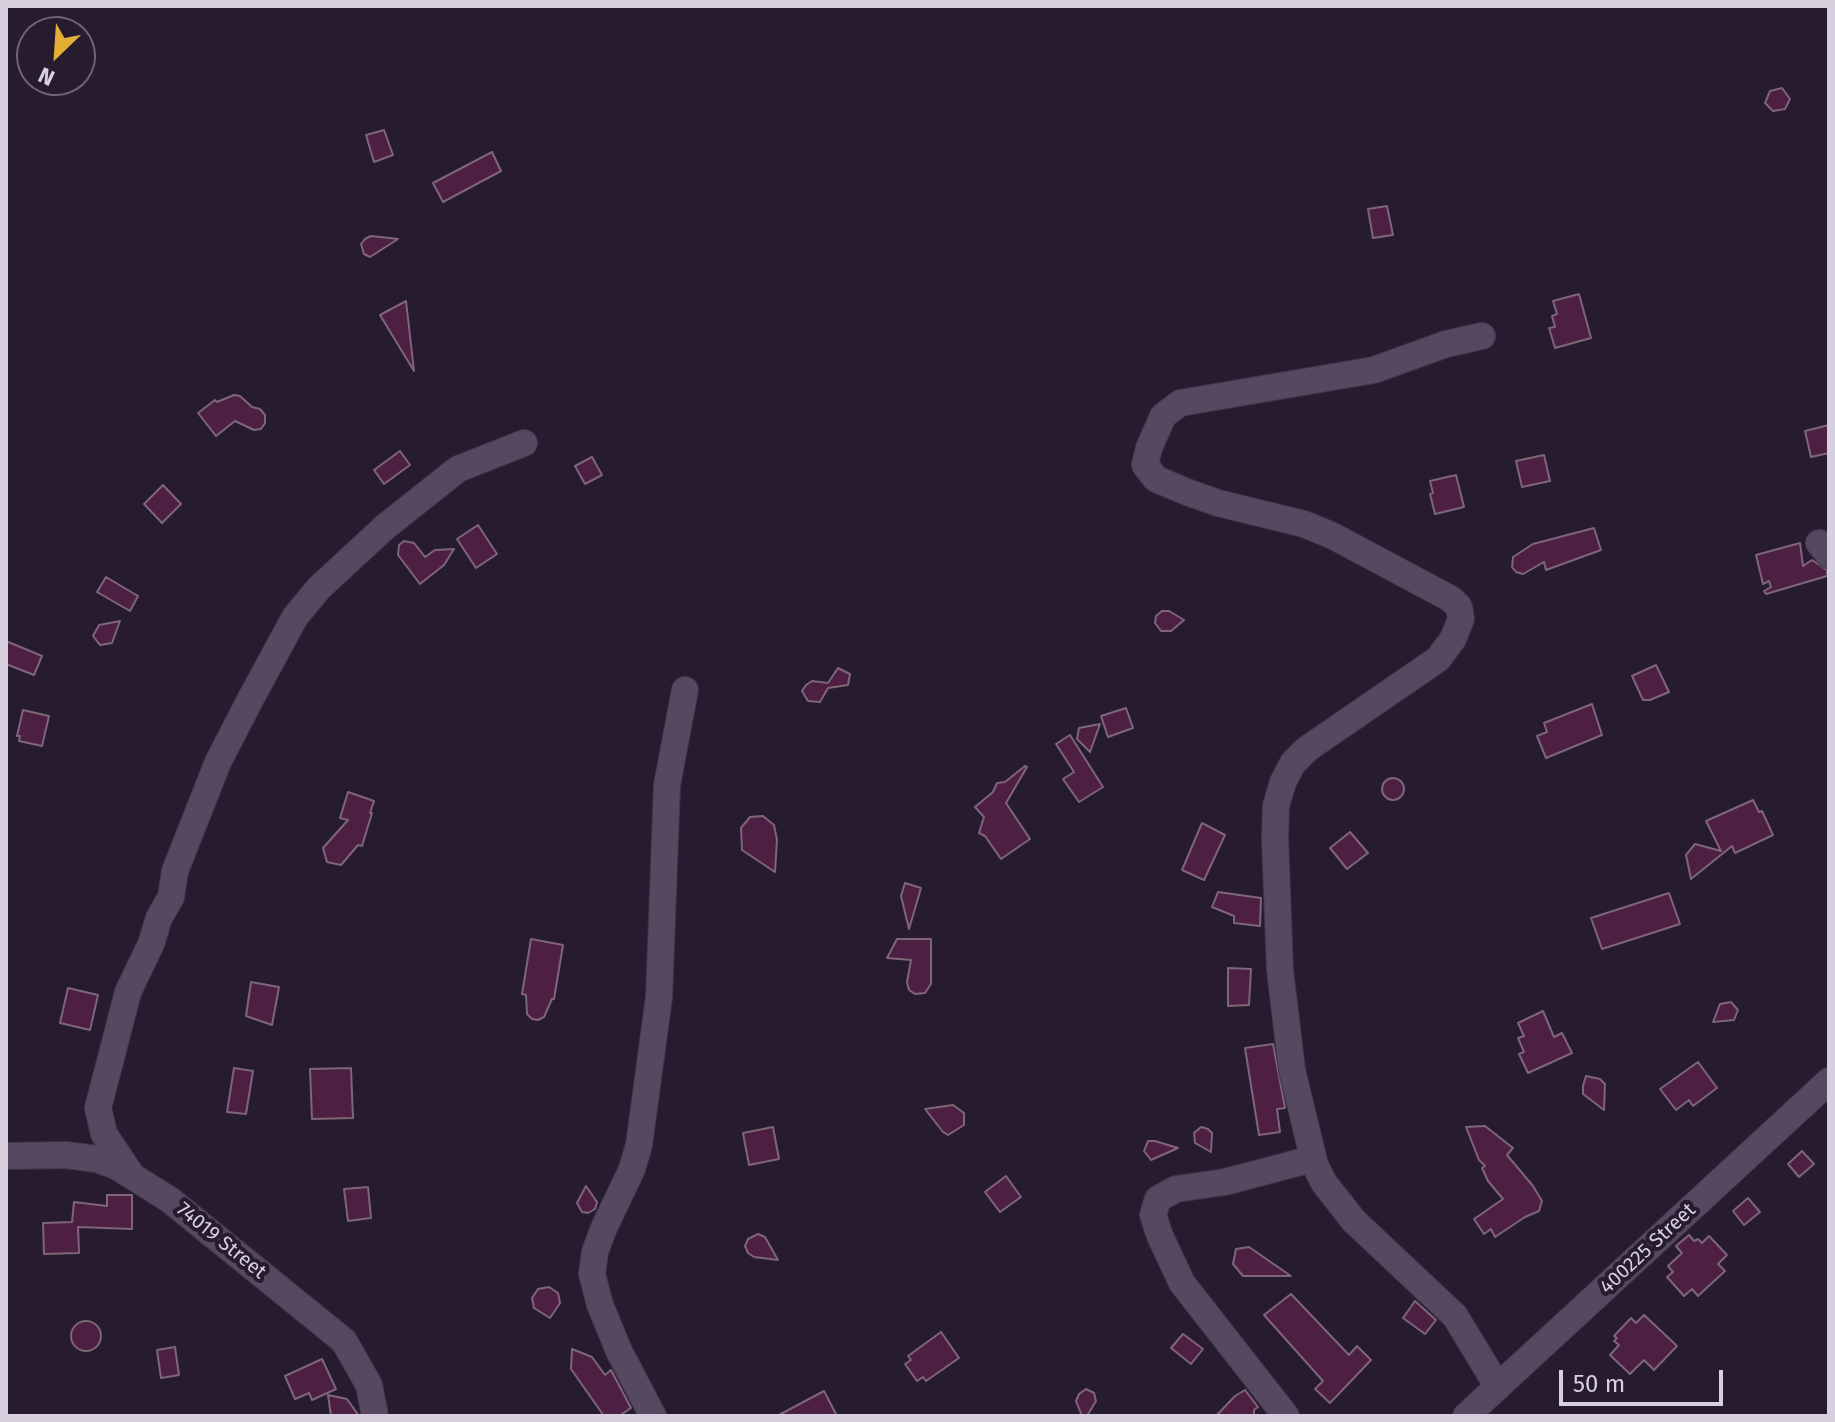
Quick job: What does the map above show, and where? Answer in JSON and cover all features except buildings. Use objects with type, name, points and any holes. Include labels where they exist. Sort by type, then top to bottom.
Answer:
[{"type":"street","points":[[1482,336],[1446,344],[1374,370],[1180,403],[1163,416],[1146,457],[1146,469],[1156,479],[1218,503],[1304,524],[1333,536],[1451,599],[1459,607],[1461,619],[1453,639],[1438,659],[1307,749],[1293,763],[1283,782],[1276,806],[1275,838],[1280,970],[1292,1070],[1312,1159],[1324,1183],[1354,1221],[1455,1316],[1498,1387]]},
{"type":"street","points":[[130,1173],[104,1134],[98,1108],[128,992],[171,897],[175,871],[218,762],[250,700],[295,617],[319,588],[385,527],[458,469],[524,443]]},
{"type":"street","points":[[653,1416],[619,1351],[600,1305],[592,1274],[595,1252],[603,1230],[632,1169],[639,1145],[659,997],[667,785],[685,690]]},
{"type":"street","name":"400225 Street","points":[[1466,1416],[1829,1081]]},
{"type":"street","name":"74019 Street","points":[[6,1156],[66,1155],[96,1159],[130,1173],[170,1200],[344,1341],[369,1385],[375,1416]]},
{"type":"street","points":[[1286,1416],[1182,1283],[1165,1250],[1153,1215],[1158,1199],[1176,1189],[1225,1182],[1312,1159]]}]
